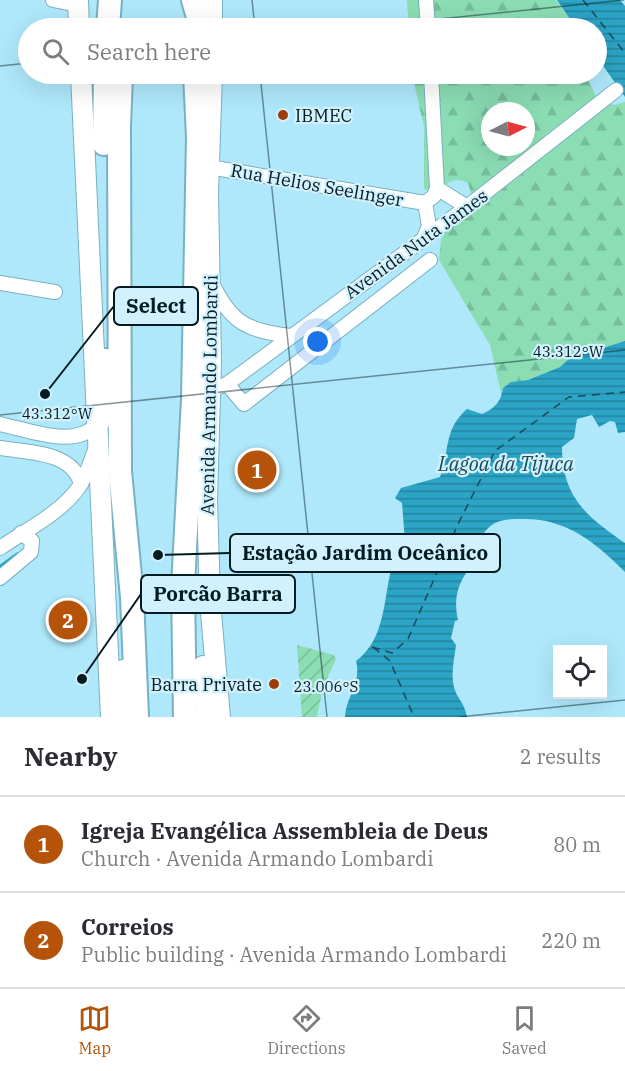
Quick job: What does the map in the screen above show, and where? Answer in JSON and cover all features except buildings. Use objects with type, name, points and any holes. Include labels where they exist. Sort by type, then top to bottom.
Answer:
[{"type":"highway","points":[[109,18],[110,0]]},
{"type":"highway","points":[[123,18],[124,0]]},
{"type":"highway","points":[[181,0],[186,18]]},
{"type":"highway","points":[[193,0],[198,18]]},
{"type":"highway","points":[[99,431],[105,358],[105,84]]},
{"type":"highway","points":[[121,84],[120,471],[132,597],[137,717]]},
{"type":"highway","name":"Avenida Armando Lombardi","points":[[185,717],[183,586],[193,399],[198,137],[195,84]]},
{"type":"highway","points":[[196,224],[211,280]]},
{"type":"main road","points":[[212,0],[212,18]]},
{"type":"main road","points":[[78,2],[79,18]]},
{"type":"main road","points":[[82,84],[111,717]]},
{"type":"main road","name":"Avenida Armando Lombardi","points":[[212,84],[209,167],[211,280],[218,387],[207,499],[210,601],[220,717]]},
{"type":"main road","points":[[206,717],[199,605],[201,539],[207,499]]},
{"type":"main road","points":[[103,512],[119,612],[126,717]]},
{"type":"street","points":[[53,0],[78,2]]},
{"type":"street","points":[[426,0],[427,18]]},
{"type":"street","points":[[432,84],[437,188],[467,207]]},
{"type":"street","name":"Avenida Nuta James","points":[[218,387],[467,207],[616,90]]},
{"type":"street","name":"Rua Helios Seelinger","points":[[209,167],[425,203],[434,196],[437,188]]},
{"type":"street","name":"Rua Helios Seelinger","points":[[424,238],[429,226],[425,203]]},
{"type":"street","points":[[218,387],[244,404],[430,260]]},
{"type":"street","points":[[211,280],[223,305],[235,319],[255,330],[291,336]]},
{"type":"street","points":[[0,283],[55,292]]},
{"type":"street","points":[[0,424],[69,437],[99,431],[81,484],[61,506],[0,548]]},
{"type":"street","points":[[0,448],[66,461],[78,472],[81,484]]},
{"type":"street","points":[[0,578],[31,552],[32,541],[21,533]]},
{"type":"green space","points":[[407,0],[556,0],[569,18],[408,18]]},
{"type":"green space","points":[[414,84],[590,84],[597,99],[614,105],[625,102],[625,341],[570,358],[560,367],[528,380],[511,382],[503,388],[502,397],[490,345],[439,260],[441,240],[449,226],[465,212],[471,194],[468,183],[454,180],[435,194],[424,189],[424,127]]},
{"type":"green space","points":[[297,645],[334,655],[336,659],[323,687],[317,717],[302,717]]},
{"type":"water","points":[[557,0],[620,0],[625,6],[625,97],[607,71],[607,18],[569,18]]},
{"type":"water","name":"Lagoa da Tijuca","points":[[625,341],[625,432],[618,433],[615,422],[610,421],[599,427],[592,415],[577,419],[574,438],[562,447],[566,479],[579,504],[599,524],[625,543],[625,572],[591,542],[566,527],[538,520],[512,519],[495,523],[482,536],[471,553],[466,563],[471,566],[460,585],[456,598],[458,620],[455,621],[451,638],[456,645],[453,683],[467,717],[345,717],[357,676],[356,661],[366,652],[379,629],[393,562],[405,542],[402,503],[395,498],[401,488],[440,477],[454,425],[467,409],[482,414],[497,404],[503,388],[511,382],[528,380],[560,367],[570,358]]},
{"type":"waterway","points":[[0,567],[18,554]]},
{"type":"ferry route","points":[[583,0],[597,18]]},
{"type":"ferry route","points":[[607,30],[625,53]]},
{"type":"ferry route","points":[[372,647],[392,653],[408,639],[458,524],[495,451],[569,397],[625,392]]},
{"type":"ferry route","points":[[373,647],[390,661],[414,717]]},
{"type":"place","name":"IBMEC","points":[[283,115]]},
{"type":"place","name":"Select","points":[[45,394]]},
{"type":"place","name":"Igreja Evangélica Assembleia de Deus","points":[[257,470]]},
{"type":"place","name":"Estação Jardim Oceânico","points":[[158,555]]},
{"type":"place","name":"Correios","points":[[68,620]]},
{"type":"place","name":"Porcão Barra","points":[[82,679]]},
{"type":"place","name":"Barra Private","points":[[274,684]]}]
